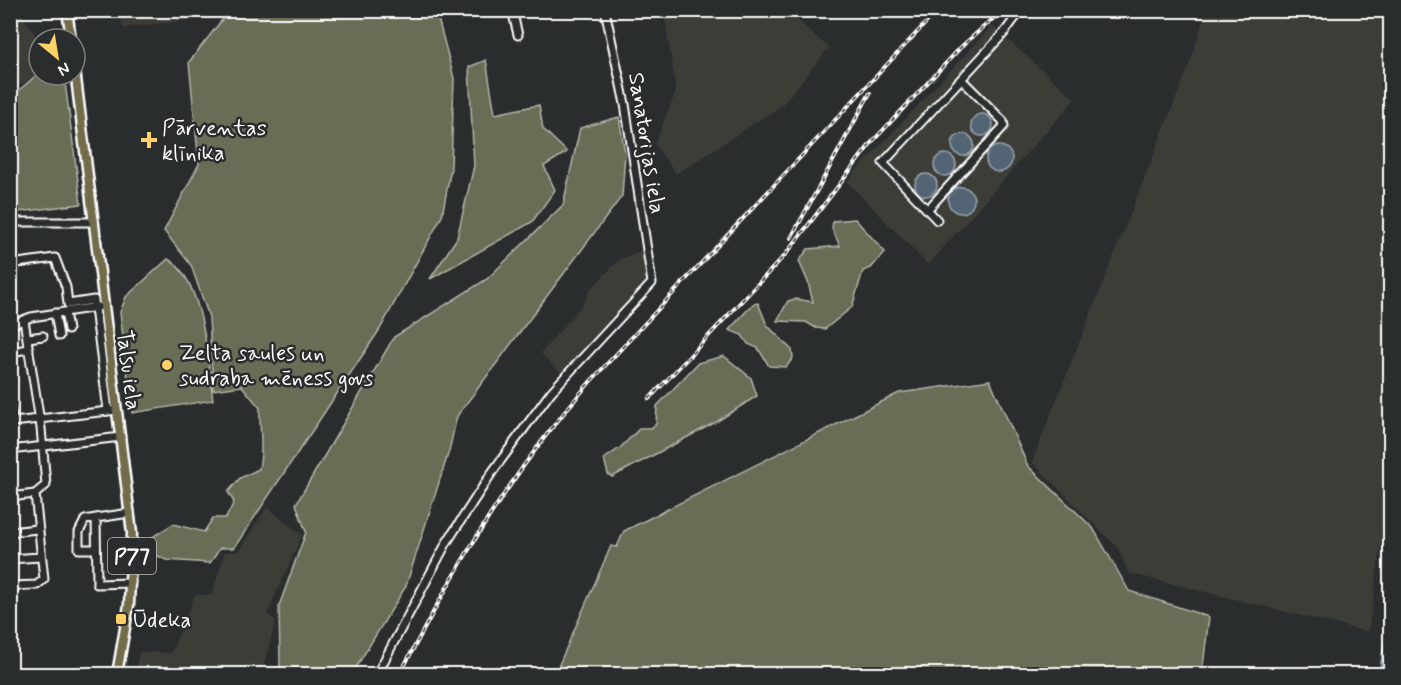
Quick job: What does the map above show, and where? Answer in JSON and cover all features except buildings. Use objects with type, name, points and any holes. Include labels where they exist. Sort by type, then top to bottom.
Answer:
[{"type":"main road","points":[[67,10],[69,27]]},
{"type":"main road","name":"Talsu iela","points":[[77,87],[94,222],[100,306],[112,411],[121,437],[130,513],[131,584],[117,675]]},
{"type":"street","points":[[512,10],[518,35]]},
{"type":"street","name":"Sanatorijas iela","points":[[377,675],[447,542],[493,471],[550,392],[652,283],[625,104],[606,10]]},
{"type":"street","points":[[937,220],[883,164],[1004,33],[1021,10]]},
{"type":"street","points":[[928,209],[1004,126],[1003,121],[962,79]]},
{"type":"street","points":[[10,222],[94,222]]},
{"type":"street","points":[[10,264],[55,258],[66,286],[68,330]]},
{"type":"street","points":[[12,322],[68,309],[100,306]]},
{"type":"street","points":[[55,313],[59,336]]},
{"type":"street","points":[[10,497],[35,494],[46,485],[24,320]]},
{"type":"street","points":[[28,338],[43,336]]},
{"type":"street","points":[[10,352],[29,349]]},
{"type":"street","points":[[10,404],[12,424],[112,411]]},
{"type":"street","points":[[10,450],[121,437]]},
{"type":"street","points":[[10,586],[42,583],[44,579],[35,494]]},
{"type":"street","points":[[96,549],[79,549],[79,532],[85,520],[130,513]]},
{"type":"street","points":[[96,518],[96,584],[131,584]]},
{"type":"street","points":[[10,532],[37,529]]},
{"type":"street","points":[[10,559],[40,556]]},
{"type":"shaded area","points":[[106,10],[225,11],[223,16],[123,28],[120,14],[107,16]]},
{"type":"shaded area","points":[[664,11],[787,11],[829,48],[781,106],[676,174],[655,144],[676,91]]},
{"type":"shaded area","points":[[1206,11],[1390,11],[1390,484],[1368,632],[1128,573],[1118,548],[1032,462],[1190,63]]},
{"type":"shaded area","points":[[21,12],[30,27],[27,27],[27,81],[11,91],[11,18]]},
{"type":"shaded area","points":[[992,26],[1075,99],[928,265],[847,181]]},
{"type":"shaded area","points":[[643,250],[648,283],[563,375],[541,353],[584,303],[590,290],[619,260]]},
{"type":"shaded area","name":"Ūdeka","points":[[267,507],[302,535],[267,614],[276,621],[261,674],[135,674],[139,652],[171,653],[195,595],[212,595],[225,552],[238,552]]},
{"type":"green space","points":[[229,11],[436,11],[454,78],[451,168],[442,216],[380,329],[234,548],[220,548],[210,563],[166,560],[148,551],[146,541],[173,524],[204,532],[213,518],[226,518],[234,502],[228,492],[240,478],[259,469],[260,408],[242,386],[213,390],[209,317],[191,265],[164,231],[199,164],[189,62]]},
{"type":"green space","points":[[486,60],[495,114],[539,105],[543,129],[567,152],[544,166],[555,190],[532,222],[430,279],[457,238],[474,166],[469,67]]},
{"type":"green space","points":[[27,83],[27,87],[66,87],[81,204],[11,213],[11,97]]},
{"type":"green space","points":[[619,117],[625,153],[622,196],[457,416],[449,451],[406,586],[352,674],[276,674],[280,665],[279,606],[306,532],[296,504],[394,337],[487,279],[563,205],[580,128]]},
{"type":"green space","points":[[855,219],[885,252],[871,268],[863,271],[852,307],[825,329],[816,328],[806,322],[777,321],[788,301],[796,299],[813,302],[799,261],[808,249],[840,246],[832,229],[833,221]]},
{"type":"green space","points":[[168,259],[180,269],[190,284],[197,303],[206,344],[213,400],[132,413],[120,312],[126,297]]},
{"type":"green space","points":[[758,303],[767,325],[792,350],[793,358],[786,367],[769,366],[758,348],[748,344],[742,335],[729,330],[753,304]]},
{"type":"green space","points":[[724,356],[751,378],[757,396],[716,422],[612,477],[608,474],[604,459],[621,447],[640,428],[651,428],[656,424],[657,406],[698,363]]},
{"type":"green space","points":[[990,380],[1028,466],[1093,528],[1129,591],[1209,617],[1202,674],[555,674],[611,546],[617,547],[624,531],[899,393]]},
{"type":"water","points":[[982,114],[990,117],[993,125],[990,133],[982,136],[974,133],[971,125],[974,117]]},
{"type":"water","points":[[963,134],[971,137],[974,145],[971,153],[963,156],[955,153],[952,145],[955,137]]},
{"type":"water","points":[[999,146],[1008,150],[1012,159],[1008,168],[999,172],[990,168],[986,159],[990,150]]},
{"type":"water","points":[[945,154],[953,157],[956,165],[953,173],[945,176],[937,173],[934,165],[937,157]]},
{"type":"water","points":[[926,174],[934,177],[937,185],[934,193],[926,196],[918,193],[915,185],[918,177]]},
{"type":"water","points":[[961,187],[970,191],[974,200],[970,209],[961,213],[952,209],[948,200],[952,191]]},
{"type":"water","points":[[1390,609],[1390,674],[1379,674]]},
{"type":"railway","points":[[400,674],[442,596],[486,522],[534,451],[561,417],[590,382],[938,10]]},
{"type":"railway","points":[[649,399],[786,254],[872,142],[962,46],[1003,10]]},
{"type":"railway","points":[[791,238],[870,93]]},
{"type":"place","name":"Pārventas klīnika","points":[[149,140]]},
{"type":"place","name":"Zelta saules un sudraba mēness govs","points":[[167,365]]},
{"type":"place","name":"Ūdeka","points":[[121,619]]}]
